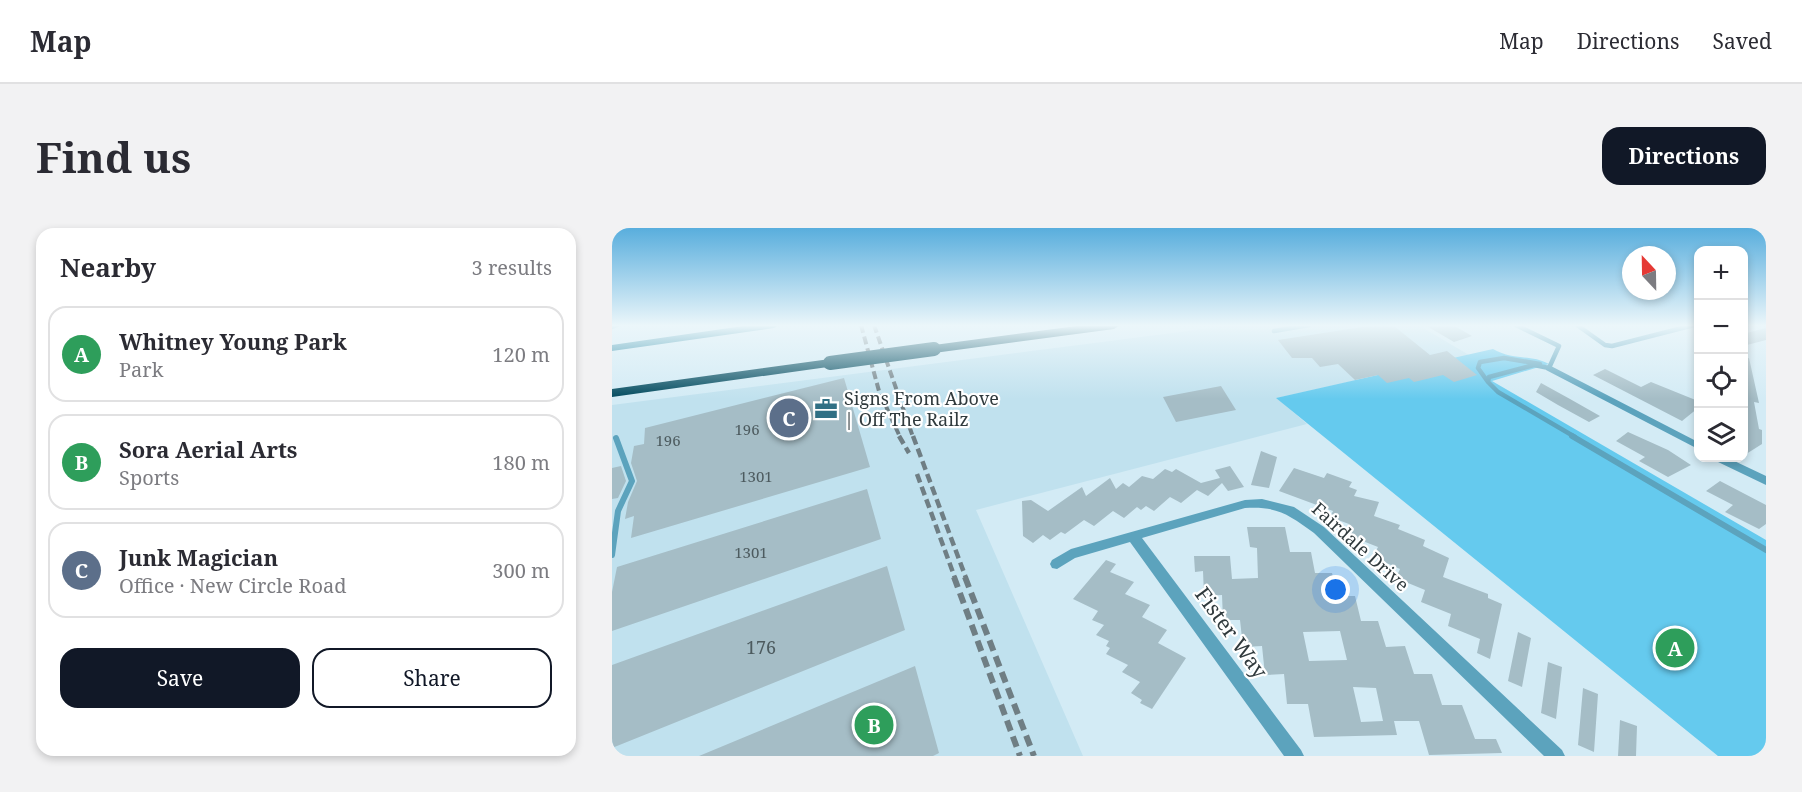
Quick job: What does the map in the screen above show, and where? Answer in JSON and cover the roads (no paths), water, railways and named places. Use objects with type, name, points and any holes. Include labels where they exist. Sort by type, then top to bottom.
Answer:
[{"type":"highway","points":[[612,381],[894,350]]},
{"type":"highway","points":[[612,393],[828,358]]},
{"type":"street","points":[[1546,367],[1694,444]]},
{"type":"street","points":[[1728,462],[1766,481]]},
{"type":"street","name":"Fairdale Drive","points":[[1057,564],[1071,554],[1245,504],[1262,503],[1290,510],[1319,530],[1556,756]]},
{"type":"street","name":"Fister Way","points":[[1133,536],[1295,756]]},
{"type":"lane","points":[[1546,367],[1557,350]]},
{"type":"lane","points":[[1546,367],[1531,361],[1504,358],[1480,362],[1478,368],[1488,382],[1512,401],[1766,550]]},
{"type":"lane","points":[[1488,382],[1488,377],[1534,365],[1546,367]]},
{"type":"lane","points":[[612,555],[618,511],[632,481],[616,438]]},
{"type":"railway","points":[[868,350],[879,391],[900,437]]},
{"type":"railway","points":[[883,350],[913,437]]},
{"type":"railway","points":[[899,436],[909,453]]},
{"type":"railway","points":[[913,436],[966,578]]},
{"type":"railway","points":[[917,474],[955,578]]},
{"type":"railway","points":[[954,577],[1020,756]]},
{"type":"railway","points":[[965,577],[1034,756]]},
{"type":"place","name":"Signs From Above | Off The Railz","points":[[826,409]]},
{"type":"place","name":"Junk Magician","points":[[789,418]]},
{"type":"place","name":"Whitney Young Park","points":[[1675,648]]},
{"type":"place","name":"Sora Aerial Arts","points":[[874,725]]}]
